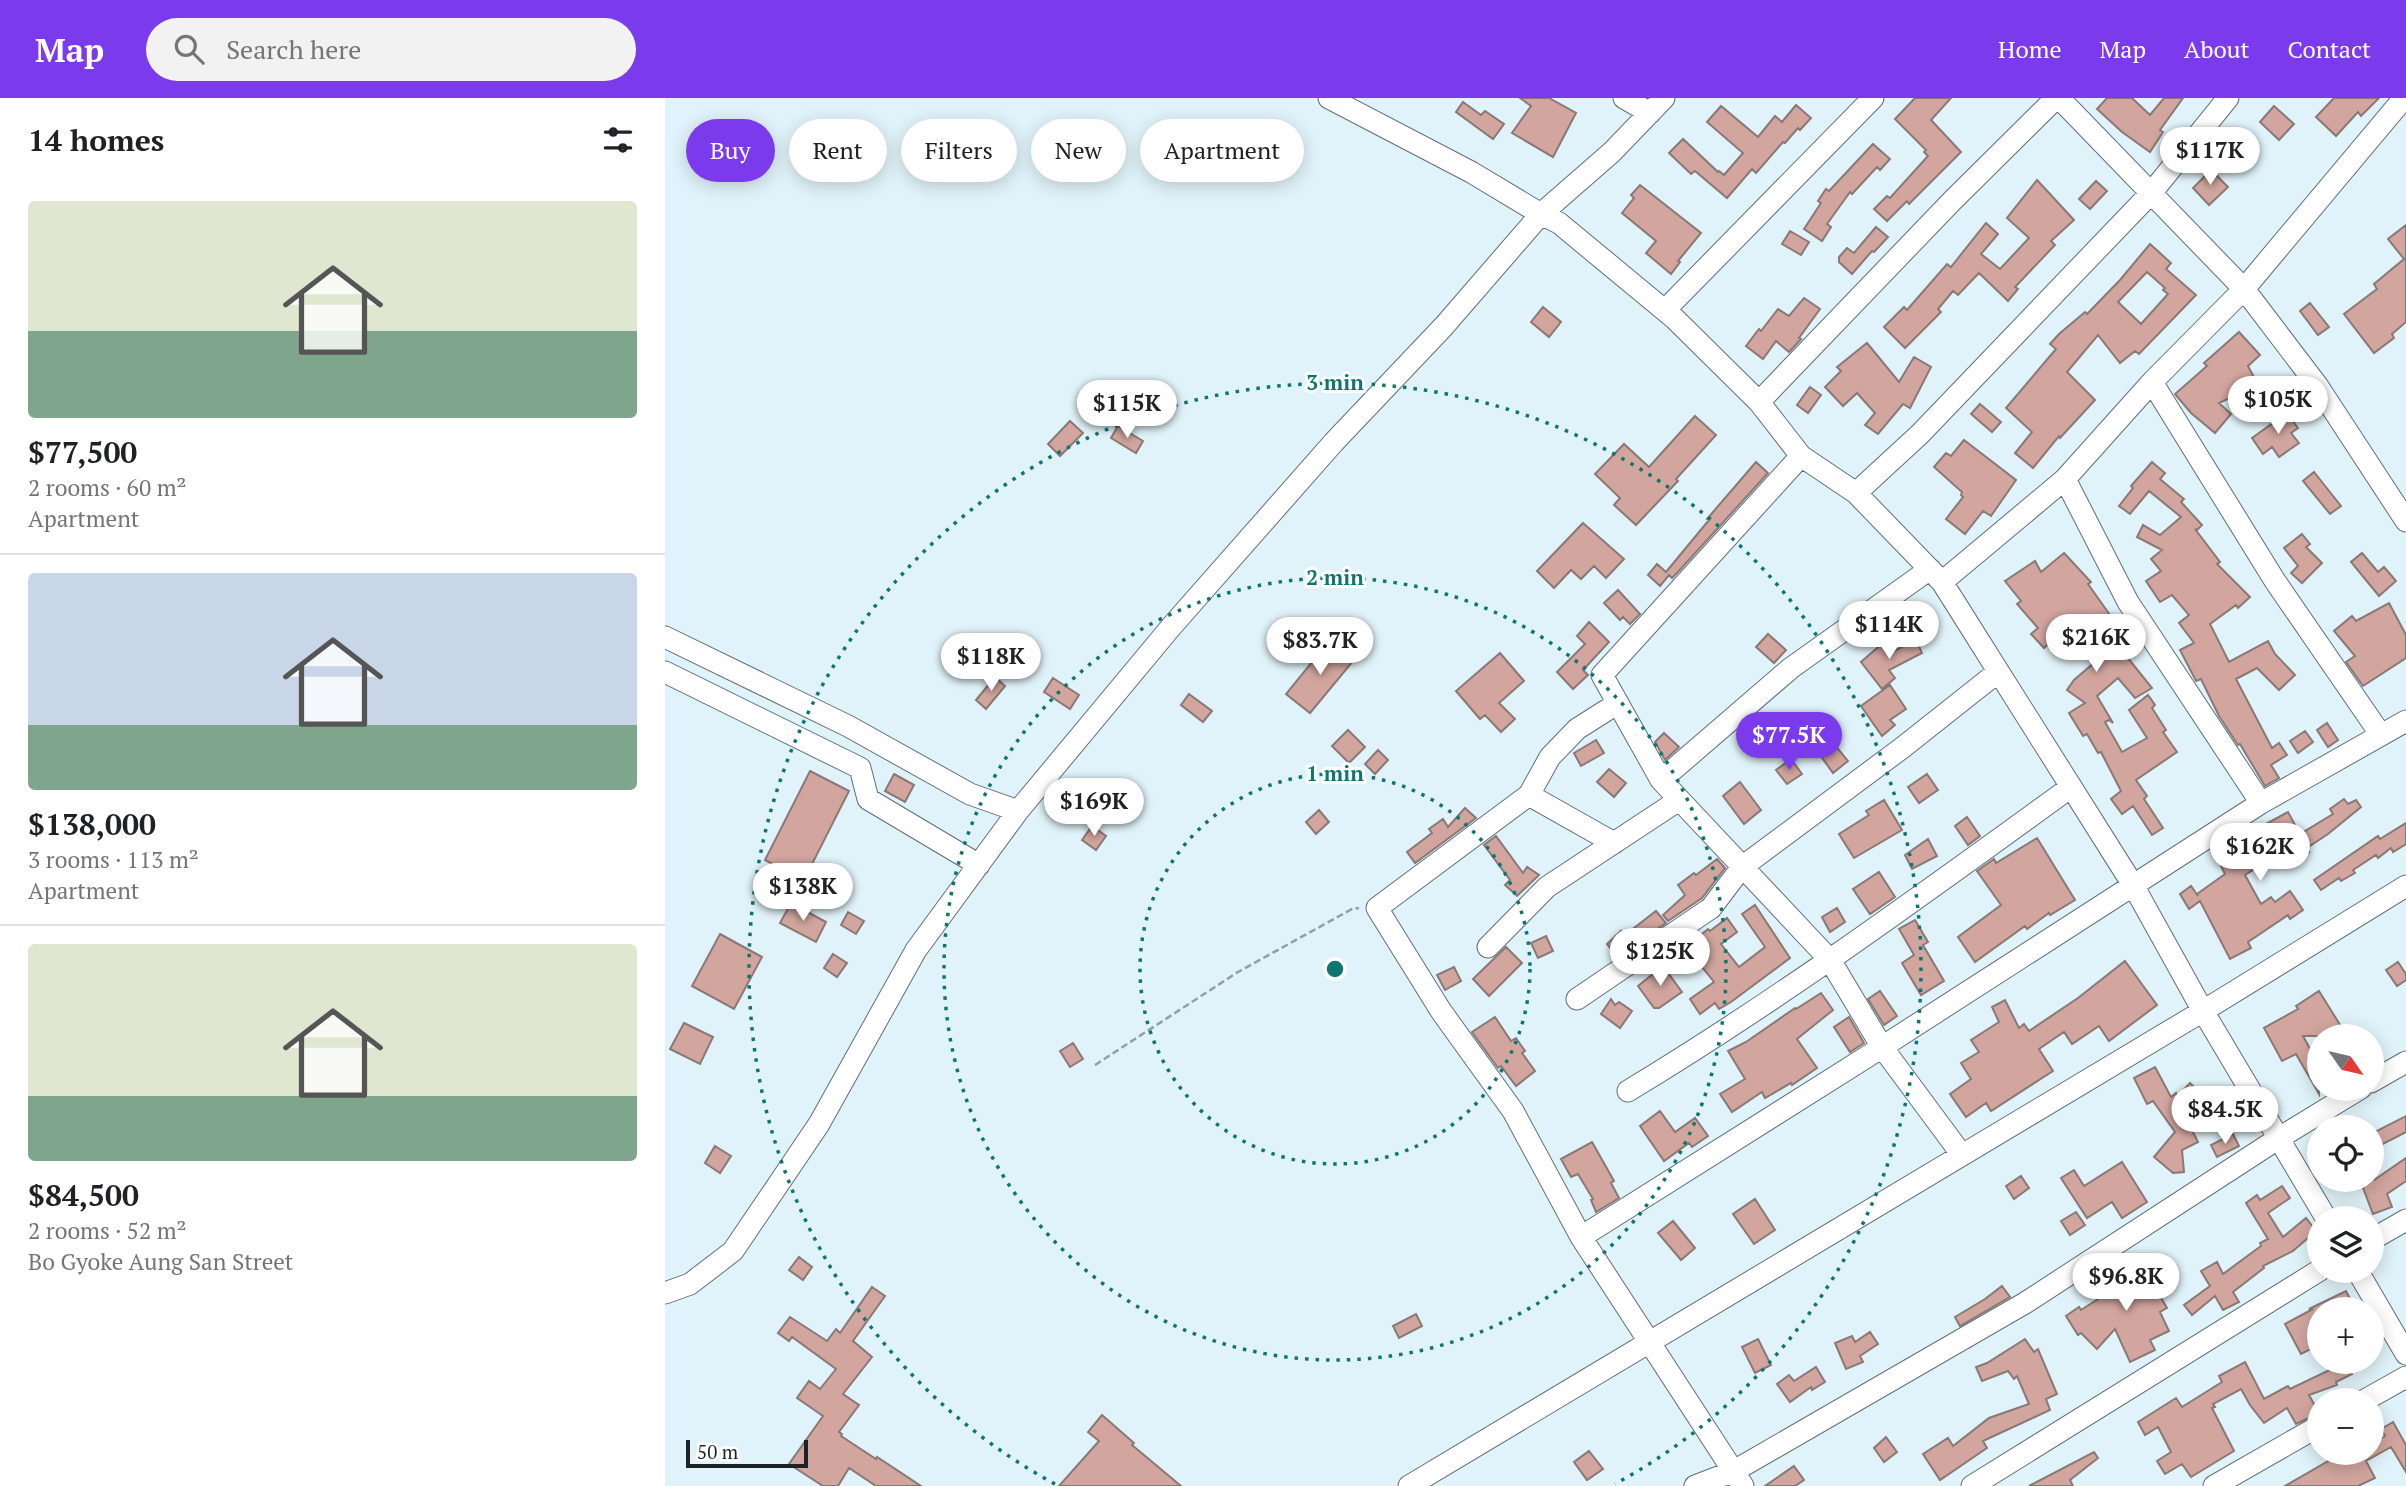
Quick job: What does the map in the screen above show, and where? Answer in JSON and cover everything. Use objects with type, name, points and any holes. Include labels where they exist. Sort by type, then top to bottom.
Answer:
[{"type":"street","points":[[1329,98],[1471,172],[1541,215],[1559,223],[1665,310],[1759,402],[1801,456],[1856,493],[1936,576],[2133,885],[2203,1012],[2319,1206]]},
{"type":"street","points":[[1624,98],[1657,105]]},
{"type":"street","points":[[1665,310],[1873,98]]},
{"type":"street","points":[[1759,402],[1952,201],[2058,98],[2244,289],[2316,385],[2406,522]]},
{"type":"street","points":[[1856,493],[1920,433],[2152,192],[2228,98]]},
{"type":"street","points":[[1661,780],[1791,668],[1936,576],[2065,479],[2152,382],[2244,289],[2403,98]]},
{"type":"street","points":[[665,1293],[690,1284],[733,1251],[819,1124],[916,950],[1018,811],[1180,617],[1334,442],[1444,326],[1541,215],[1612,152],[1657,105]]},
{"type":"street","points":[[2152,382],[2275,581],[2381,735]]},
{"type":"street","points":[[1801,456],[1602,674],[1661,780],[1830,960],[1882,1047],[1962,1155]]},
{"type":"street","points":[[2065,479],[2128,602],[2260,803]]},
{"type":"street","points":[[665,637],[848,726],[970,794],[1018,811]]},
{"type":"street","points":[[665,672],[860,768],[868,799],[979,865]]},
{"type":"street","points":[[1577,999],[1711,908],[1742,867],[1999,672]]},
{"type":"street","points":[[1618,703],[1577,729],[1550,757],[1529,796],[1377,908],[1441,1012],[1513,1111],[1581,1237],[1738,1478]]},
{"type":"street","points":[[1581,1237],[2260,803],[2406,721]]},
{"type":"street","points":[[1628,1091],[1704,1045],[1879,927],[2071,787]]},
{"type":"street","points":[[1529,796],[1614,843]]},
{"type":"street","points":[[1488,947],[1547,887],[1679,800]]},
{"type":"street","points":[[1409,1486],[2203,1012],[2406,886]]},
{"type":"street","points":[[2384,1075],[2406,1062]]},
{"type":"street","points":[[1695,1486],[1738,1478],[2025,1303],[2340,1101]]},
{"type":"street","points":[[2384,1233],[2406,1220]]},
{"type":"street","points":[[1972,1486],[2307,1279]]},
{"type":"street","points":[[2365,1283],[2406,1354]]},
{"type":"street","points":[[2384,1389],[2406,1377]]},
{"type":"street","points":[[2214,1486],[2307,1433]]},
{"type":"path","points":[[1095,1065],[1238,972],[1352,909],[1377,908]]},
{"type":"building","points":[[1520,98],[1549,98],[1576,113],[1553,157],[1512,133],[1531,106]]},
{"type":"building","points":[[1915,98],[1951,98],[1931,120],[1961,152],[1909,204],[1907,201],[1887,221],[1874,209],[1887,196],[1890,198],[1928,156],[1924,152],[1926,150],[1895,119]]},
{"type":"building","points":[[2107,98],[2132,98],[2150,115],[2164,98],[2183,98],[2160,130],[2163,132],[2150,152],[2122,132],[2097,109]]},
{"type":"building","points":[[2334,98],[2379,98],[2361,116],[2358,112],[2336,136],[2316,117]]},
{"type":"building","points":[[1463,102],[1481,115],[1485,111],[1504,124],[1493,139],[1456,112]]},
{"type":"building","points":[[1796,105],[1811,118],[1783,142],[1756,173],[1752,169],[1727,198],[1695,171],[1691,174],[1669,153],[1683,139],[1724,175],[1743,153],[1707,122],[1721,106],[1758,137],[1775,116],[1782,122]]},
{"type":"building","points":[[2274,106],[2294,124],[2279,140],[2260,122]]},
{"type":"building","points":[[1873,144],[1890,159],[1880,170],[1877,167],[1852,194],[1850,192],[1827,224],[1831,227],[1822,241],[1804,229],[1821,203],[1818,201],[1826,189],[1829,191]]},
{"type":"building","points":[[2211,170],[2228,187],[2209,205],[2193,188]]},
{"type":"building","points":[[2037,180],[2074,220],[2051,241],[2055,245],[2015,287],[2018,289],[2008,301],[1979,273],[1958,295],[1953,291],[1938,309],[1941,312],[1905,348],[1884,327],[1904,307],[1907,310],[1947,264],[1951,267],[1986,223],[1998,234],[1981,254],[2000,269],[2029,238],[2007,218]]},
{"type":"building","points":[[2096,181],[2107,191],[2090,209],[2079,199]]},
{"type":"building","points":[[1640,185],[1701,233],[1671,274],[1646,253],[1656,241],[1622,213],[1634,198],[1631,195]]},
{"type":"building","points":[[2406,225],[2406,322],[2392,334],[2394,338],[2374,353],[2344,314],[2377,289],[2374,284],[2404,259],[2388,239]]},
{"type":"building","points":[[1876,227],[1888,237],[1852,274],[1839,262],[1839,257],[1847,248],[1854,253]]},
{"type":"building","points":[[1790,231],[1809,242],[1801,255],[1782,244]]},
{"type":"building","points":[[2150,244],[2171,263],[2166,269],[2196,295],[2139,354],[2135,351],[2120,363],[2098,335],[2067,372],[2095,400],[2060,438],[2059,436],[2033,468],[2015,453],[2032,432],[2006,408],[2056,349],[2050,344],[2085,312],[2087,314]],"holes":[[[2147,272],[2165,288],[2163,290],[2168,294],[2141,324],[2118,302]]]},
{"type":"building","points":[[1804,298],[1820,309],[1799,338],[1801,339],[1789,352],[1776,341],[1763,359],[1746,346],[1778,309],[1789,316]]},
{"type":"building","points":[[2310,303],[2329,327],[2318,335],[2300,311]]},
{"type":"building","points":[[1543,307],[1561,322],[1549,337],[1531,322]]},
{"type":"building","points":[[2239,332],[2260,355],[2248,366],[2258,385],[2219,403],[2231,414],[2215,433],[2191,413],[2175,394],[2207,366],[2204,363]]},
{"type":"building","points":[[1867,343],[1899,382],[1914,357],[1931,367],[1910,408],[1903,404],[1878,434],[1865,425],[1875,413],[1857,393],[1843,406],[1825,387],[1841,371],[1837,367]]},
{"type":"building","points":[[1810,387],[1821,395],[1808,413],[1797,405]]},
{"type":"building","points":[[1980,404],[2001,422],[1992,432],[1971,414]]},
{"type":"building","points":[[2287,413],[2298,428],[2291,433],[2299,443],[2279,457],[2272,447],[2263,454],[2252,438]]},
{"type":"building","points":[[1695,416],[1716,435],[1676,479],[1678,481],[1636,525],[1614,505],[1620,498],[1595,474],[1624,444],[1649,467]]},
{"type":"building","points":[[1070,421],[1083,433],[1060,456],[1048,444]]},
{"type":"building","points":[[1118,426],[1143,441],[1136,453],[1111,438]]},
{"type":"building","points":[[1964,440],[2016,480],[1991,516],[1983,511],[1965,534],[1946,519],[1963,497],[1962,492],[1934,467],[1946,453],[1951,456]]},
{"type":"building","points":[[1756,462],[1768,473],[1677,573],[1672,578],[1669,575],[1660,586],[1648,575],[1657,564],[1666,572]]},
{"type":"building","points":[[2152,462],[2165,473],[2160,479],[2184,499],[2181,502],[2202,525],[2195,529],[2220,562],[2217,564],[2250,597],[2238,608],[2236,605],[2210,624],[2229,662],[2268,641],[2275,654],[2295,675],[2279,690],[2257,668],[2236,679],[2272,748],[2279,743],[2287,755],[2271,765],[2279,778],[2265,786],[2240,744],[2238,745],[2219,716],[2201,679],[2196,681],[2180,650],[2194,643],[2179,623],[2189,615],[2172,595],[2160,602],[2146,581],[2161,571],[2151,559],[2162,550],[2137,537],[2143,525],[2160,535],[2181,517],[2149,491],[2130,514],[2119,506],[2133,488],[2131,486]]},
{"type":"building","points":[[2314,472],[2341,506],[2330,514],[2303,481]]},
{"type":"building","points":[[1583,523],[1624,559],[1606,578],[1594,566],[1581,579],[1571,570],[1554,588],[1537,571]]},
{"type":"building","points":[[2302,534],[2310,544],[2306,547],[2322,563],[2302,583],[2291,573],[2298,566],[2284,548]]},
{"type":"building","points":[[2064,553],[2091,582],[2088,584],[2115,622],[2111,625],[2126,640],[2119,647],[2152,688],[2135,698],[2118,678],[2097,696],[2113,723],[2109,720],[2105,722],[2122,752],[2147,738],[2129,710],[2148,695],[2155,705],[2152,708],[2166,730],[2163,732],[2177,752],[2136,780],[2147,796],[2144,799],[2163,828],[2152,835],[2133,806],[2122,814],[2111,799],[2121,791],[2101,752],[2098,753],[2087,734],[2083,736],[2069,713],[2085,703],[2067,690],[2074,680],[2102,656],[2084,630],[2074,638],[2067,627],[2044,648],[2031,634],[2038,628],[2017,604],[2021,601],[2005,581],[2035,561],[2041,572]]},
{"type":"building","points":[[2362,553],[2378,572],[2384,567],[2396,581],[2379,596],[2351,562]]},
{"type":"building","points":[[1618,590],[1640,614],[1630,624],[1623,617],[1620,620],[1604,603]]},
{"type":"building","points":[[2389,603],[2406,635],[2406,658],[2363,686],[2346,662],[2355,656],[2334,631],[2352,616],[2356,621]]},
{"type":"building","points":[[1589,622],[1609,642],[1583,670],[1588,675],[1573,689],[1557,672],[1585,644],[1577,636]]},
{"type":"building","points":[[1768,634],[1786,650],[1774,663],[1756,647]]},
{"type":"building","points":[[1330,640],[1354,660],[1310,713],[1286,694]]},
{"type":"building","points":[[1916,640],[1922,653],[1889,670],[1895,678],[1882,689],[1861,662],[1884,642],[1892,652]]},
{"type":"building","points":[[1500,653],[1524,681],[1499,703],[1515,719],[1501,732],[1485,715],[1480,719],[1456,691]]},
{"type":"building","points":[[995,677],[1005,686],[986,709],[976,700]]},
{"type":"building","points":[[1053,678],[1079,695],[1070,709],[1044,692]]},
{"type":"building","points":[[1890,685],[1906,709],[1890,720],[1895,725],[1882,736],[1861,706]]},
{"type":"building","points":[[1189,694],[1212,711],[1203,722],[1181,705]]},
{"type":"building","points":[[2327,723],[2338,740],[2328,747],[2317,730]]},
{"type":"building","points":[[1348,730],[1365,747],[1349,763],[1332,746]]},
{"type":"building","points":[[2305,731],[2313,742],[2298,753],[2290,741]]},
{"type":"building","points":[[1664,733],[1679,747],[1665,760],[1655,742]]},
{"type":"building","points":[[1596,740],[1604,753],[1581,766],[1574,753]]},
{"type":"building","points":[[1834,744],[1848,761],[1833,773],[1820,755]]},
{"type":"building","points":[[1378,750],[1388,760],[1375,774],[1365,764]]},
{"type":"building","points":[[1791,759],[1802,774],[1787,784],[1776,770]]},
{"type":"building","points":[[1609,769],[1626,783],[1614,797],[1597,782]]},
{"type":"building","points":[[810,771],[849,791],[804,880],[765,860]]},
{"type":"building","points":[[894,774],[914,785],[905,802],[885,791]]},
{"type":"building","points":[[1927,774],[1938,790],[1919,803],[1908,787]]},
{"type":"building","points":[[1740,782],[1761,810],[1744,824],[1723,796]]},
{"type":"building","points":[[2344,799],[2348,804],[2356,800],[2361,807],[2307,848],[2309,852],[2287,862],[2282,852],[2245,875],[2261,904],[2271,897],[2275,902],[2290,891],[2303,910],[2290,919],[2288,915],[2248,942],[2251,948],[2230,959],[2200,901],[2189,909],[2180,894],[2191,886],[2198,896],[2197,894],[2225,874],[2221,866],[2246,853],[2247,855],[2274,838],[2266,824],[2288,812],[2300,834],[2333,814],[2330,809]]},
{"type":"building","points":[[1884,800],[1902,830],[1854,858],[1839,834],[1869,815],[1866,811]]},
{"type":"building","points":[[1465,808],[1476,818],[1415,863],[1407,852],[1432,833],[1429,829],[1443,819],[1448,827]]},
{"type":"building","points":[[1319,810],[1329,822],[1316,834],[1306,822]]},
{"type":"building","points":[[1967,817],[1980,836],[1968,845],[1955,826]]},
{"type":"building","points":[[2406,823],[2406,844],[2393,852],[2391,848],[2378,858],[2376,855],[2353,870],[2355,873],[2341,881],[2339,878],[2321,890],[2314,880],[2378,836],[2380,839]]},
{"type":"building","points":[[1092,826],[1106,836],[1096,850],[1082,840]]},
{"type":"building","points":[[1496,836],[1523,873],[1527,867],[1539,875],[1517,896],[1505,885],[1510,880],[1484,845]]},
{"type":"building","points":[[2037,838],[2075,900],[2050,915],[2049,913],[2027,929],[2025,926],[1975,962],[1958,937],[2001,905],[1977,871],[1994,859],[1996,863]]},
{"type":"building","points":[[1928,839],[1937,856],[1912,869],[1905,855]]},
{"type":"building","points":[[1717,859],[1725,868],[1702,898],[1668,921],[1663,915],[1685,895],[1678,885]]},
{"type":"building","points":[[1879,872],[1895,897],[1870,914],[1853,889]]},
{"type":"building","points":[[791,903],[826,922],[816,942],[780,923]]},
{"type":"building","points":[[1755,905],[1790,958],[1731,1002],[1719,1009],[1715,1003],[1700,1014],[1690,999],[1714,982],[1686,947],[1727,918],[1737,932],[1721,944],[1739,967],[1765,947],[1742,914]]},
{"type":"building","points":[[1837,908],[1845,922],[1830,932],[1822,917]]},
{"type":"building","points":[[1656,911],[1666,923],[1617,956],[1607,944],[1621,931],[1625,935]]},
{"type":"building","points":[[848,912],[864,921],[856,934],[841,925]]},
{"type":"building","points":[[1915,920],[1928,942],[1923,945],[1944,981],[1921,995],[1902,963],[1914,955],[1899,929]]},
{"type":"building","points":[[720,934],[762,957],[734,1009],[692,986]]},
{"type":"building","points":[[1546,936],[1553,951],[1538,958],[1531,943]]},
{"type":"building","points":[[1506,947],[1522,963],[1489,996],[1473,979]]},
{"type":"building","points":[[833,954],[847,963],[837,977],[824,968]]},
{"type":"building","points":[[2125,961],[2157,1005],[2109,1041],[2099,1026],[2072,1044],[2064,1032],[2039,1049],[2053,1071],[1991,1111],[1986,1103],[1966,1117],[1950,1094],[1971,1079],[1961,1063],[1979,1052],[1971,1040],[1999,1022],[1992,1007],[2005,1000],[2019,1028],[2024,1024],[2029,1031],[2078,998]]},
{"type":"building","points":[[2398,962],[2406,974],[2406,980],[2397,986],[2386,970]]},
{"type":"building","points":[[1663,966],[1682,992],[1659,1008],[1654,1008],[1638,986]]},
{"type":"building","points":[[1454,967],[1461,981],[1445,990],[1437,975]]},
{"type":"building","points":[[1880,991],[1897,1016],[1884,1025],[1868,999]]},
{"type":"building","points":[[2319,991],[2340,1024],[2307,1024],[2307,1036],[2303,1036],[2307,1043],[2307,1073],[2296,1054],[2282,1061],[2264,1028],[2298,1009],[2296,1006]]},
{"type":"building","points":[[1821,993],[1833,1010],[1797,1039],[1817,1068],[1792,1085],[1791,1083],[1765,1098],[1762,1092],[1732,1112],[1720,1094],[1745,1079],[1728,1051]]},
{"type":"building","points":[[1611,999],[1615,1005],[1619,1002],[1632,1011],[1620,1028],[1601,1014]]},
{"type":"building","points":[[1495,1017],[1511,1041],[1516,1038],[1525,1051],[1522,1053],[1535,1071],[1516,1086],[1501,1066],[1498,1068],[1472,1032]]},
{"type":"building","points":[[1849,1017],[1864,1043],[1850,1052],[1834,1027]]},
{"type":"building","points":[[684,1023],[713,1037],[700,1064],[670,1049]]},
{"type":"building","points":[[1073,1043],[1083,1059],[1070,1067],[1060,1051]]},
{"type":"building","points":[[2155,1067],[2171,1097],[2176,1093],[2178,1096],[2190,1083],[2202,1095],[2188,1110],[2191,1114],[2186,1118],[2198,1142],[2182,1150],[2184,1172],[2173,1173],[2154,1157],[2175,1132],[2153,1101],[2147,1104],[2134,1078]]},
{"type":"building","points":[[1660,1111],[1675,1132],[1695,1118],[1708,1136],[1692,1147],[1689,1143],[1664,1161],[1640,1126]]},
{"type":"building","points":[[2406,1116],[2406,1132],[2384,1143],[2384,1127]]},
{"type":"building","points":[[2233,1134],[2239,1146],[2217,1157],[2211,1145]]},
{"type":"building","points":[[1592,1142],[1614,1181],[1611,1183],[1619,1198],[1596,1212],[1591,1200],[1593,1199],[1578,1174],[1571,1177],[1561,1159]]},
{"type":"building","points":[[715,1146],[731,1156],[720,1173],[705,1163]]},
{"type":"building","points":[[2406,1158],[2406,1181],[2387,1194],[2392,1207],[2384,1210],[2384,1206],[2370,1206],[2365,1192],[2384,1192],[2384,1173]]},
{"type":"building","points":[[2122,1162],[2147,1202],[2122,1218],[2112,1202],[2087,1218],[2061,1178],[2074,1170],[2084,1186]]},
{"type":"building","points":[[2021,1176],[2029,1188],[2014,1199],[2006,1186]]},
{"type":"building","points":[[2282,1186],[2290,1198],[2268,1213],[2283,1237],[2306,1218],[2307,1239],[2293,1251],[2263,1266],[2264,1268],[2233,1292],[2239,1302],[2223,1310],[2215,1296],[2192,1315],[2184,1305],[2210,1286],[2201,1271],[2217,1262],[2223,1274],[2268,1239],[2246,1203],[2257,1195],[2260,1200]]},
{"type":"building","points":[[1755,1199],[1775,1230],[1754,1244],[1733,1214]]},
{"type":"building","points":[[2076,1212],[2085,1225],[2070,1235],[2061,1221]]},
{"type":"building","points":[[1673,1221],[1695,1248],[1681,1260],[1658,1233]]},
{"type":"building","points":[[799,1257],[812,1267],[803,1280],[789,1270]]},
{"type":"building","points":[[2155,1258],[2167,1277],[2154,1286],[2167,1308],[2160,1312],[2169,1331],[2150,1340],[2155,1350],[2130,1362],[2115,1329],[2097,1349],[2081,1333],[2078,1335],[2066,1316],[2079,1307],[2081,1310],[2123,1283],[2118,1275],[2128,1268],[2132,1273]]},
{"type":"building","points":[[2002,1286],[2010,1297],[1960,1326],[1955,1317]]},
{"type":"building","points":[[872,1287],[885,1296],[853,1341],[872,1357],[843,1394],[859,1405],[839,1432],[841,1436],[921,1486],[876,1486],[849,1468],[838,1486],[823,1486],[789,1464],[823,1416],[797,1398],[809,1381],[820,1389],[836,1369],[792,1337],[789,1341],[778,1333],[790,1317],[827,1341],[836,1329],[840,1333]]},
{"type":"building","points":[[2346,1291],[2349,1297],[2334,1297]]},
{"type":"building","points":[[2307,1312],[2307,1351],[2301,1354],[2285,1324]]},
{"type":"building","points":[[1416,1314],[1422,1326],[1399,1338],[1393,1326]]},
{"type":"building","points":[[1870,1332],[1878,1344],[1860,1356],[1863,1362],[1846,1369],[1835,1343],[1852,1336],[1855,1342]]},
{"type":"building","points":[[1758,1339],[1771,1365],[1755,1373],[1742,1347]]},
{"type":"building","points":[[2025,1339],[2034,1352],[2038,1349],[2057,1394],[2046,1399],[2050,1410],[1983,1441],[1987,1448],[1940,1480],[1923,1454],[1948,1438],[1953,1446],[1989,1418],[2029,1404],[2017,1376],[2014,1379],[2008,1371],[1982,1381],[1976,1367]]},
{"type":"building","points":[[2245,1362],[2264,1399],[2288,1386],[2290,1389],[2321,1374],[2352,1374],[2329,1388],[2307,1388],[2307,1419],[2296,1424],[2287,1408],[2264,1423],[2241,1389],[2213,1404],[2215,1407],[2212,1408],[2234,1451],[2191,1477],[2182,1464],[2165,1474],[2157,1461],[2171,1452],[2158,1427],[2145,1435],[2138,1422],[2176,1398],[2182,1407],[2222,1382],[2219,1376]]},
{"type":"building","points":[[1816,1367],[1825,1382],[1812,1390],[1811,1387],[1790,1402],[1777,1384],[1789,1375],[1794,1381]]},
{"type":"building","points":[[1102,1415],[1134,1443],[1132,1445],[1181,1486],[1059,1486],[1099,1441],[1088,1432]]},
{"type":"building","points":[[2393,1422],[2406,1445],[2406,1472],[2391,1447],[2384,1451],[2384,1427]]},
{"type":"building","points":[[1886,1437],[1897,1452],[1884,1462],[1874,1448]]},
{"type":"building","points":[[1589,1451],[1603,1469],[1587,1480],[1574,1462]]},
{"type":"building","points":[[2094,1452],[2098,1458],[2070,1480],[2073,1486],[2029,1486]]},
{"type":"building","points":[[2321,1465],[2368,1465],[2375,1478],[2358,1486],[2285,1486]]},
{"type":"building","points":[[1794,1466],[1804,1480],[1795,1486],[1765,1486]]}]
